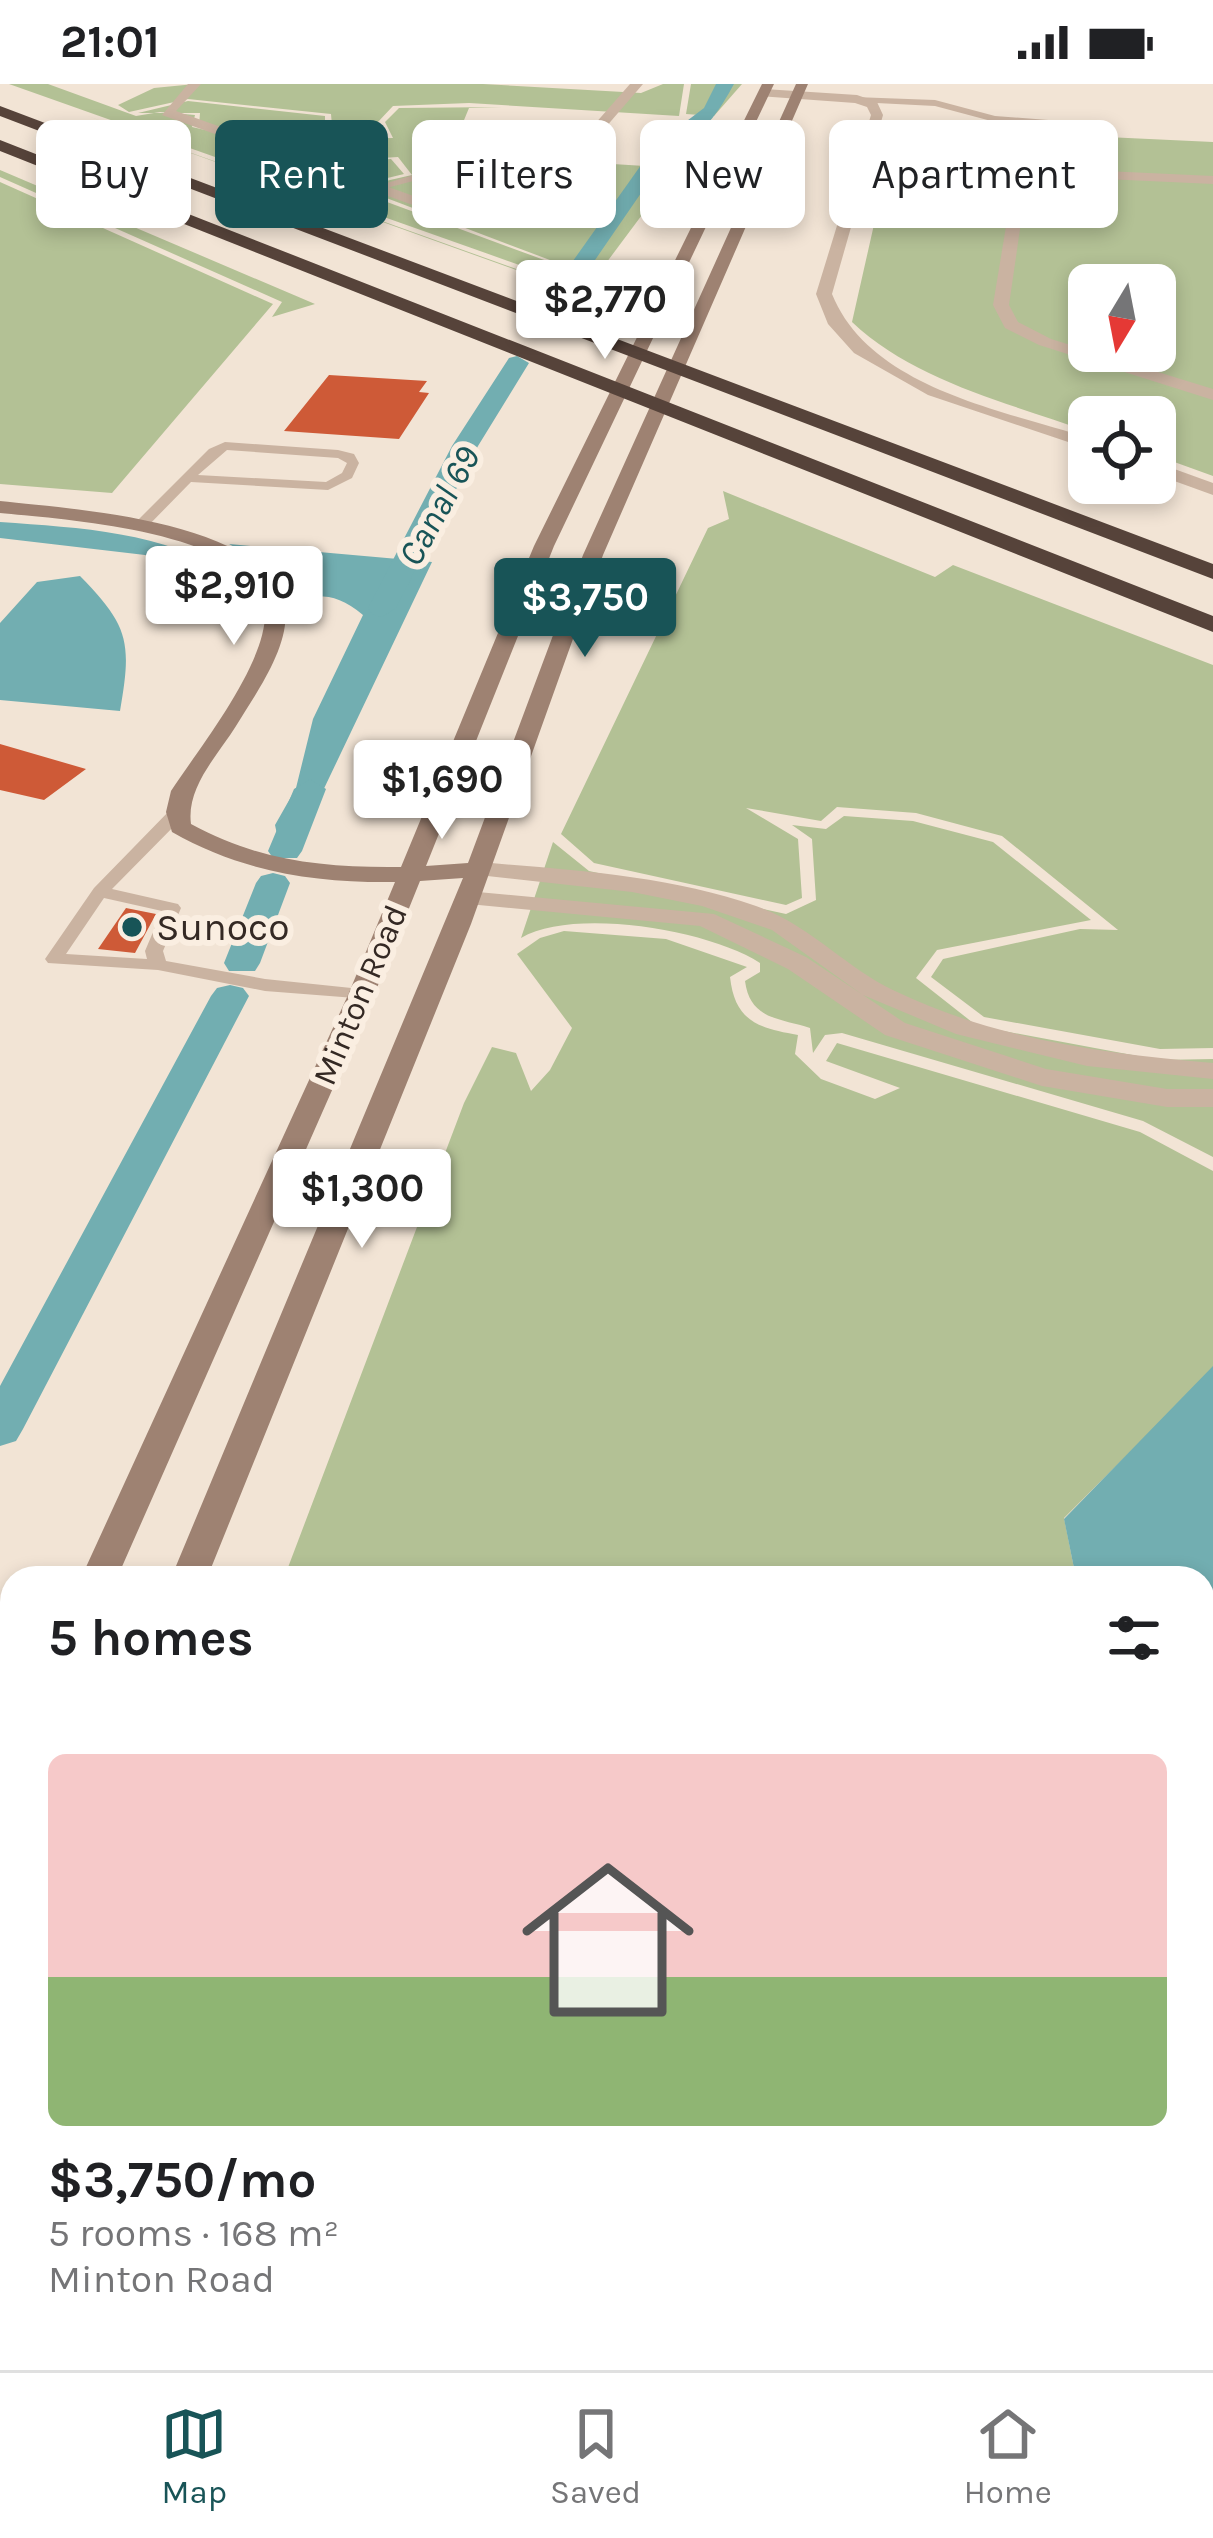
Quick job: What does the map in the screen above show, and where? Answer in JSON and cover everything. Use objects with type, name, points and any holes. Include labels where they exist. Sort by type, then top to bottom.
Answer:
[{"type":"highway","points":[[0,111],[1213,572]]},
{"type":"highway","points":[[0,145],[1213,625]]},
{"type":"main road","name":"Minton Road","points":[[104,1566],[361,995],[544,546],[766,88]]},
{"type":"main road","name":"Minton Road","points":[[195,1566],[467,898],[592,555],[800,89]]},
{"type":"main road","points":[[0,507],[208,542],[261,573],[275,609],[255,672],[183,791],[178,812],[181,827],[215,851],[282,868],[411,876],[478,869]]},
{"type":"main road","points":[[411,876],[467,898]]},
{"type":"street","points":[[195,84],[166,112],[215,130]]},
{"type":"street","points":[[605,120],[637,84]]},
{"type":"street","points":[[766,88],[857,99],[872,105],[877,115],[824,295],[826,313],[842,337],[873,362],[920,384],[1068,437]]},
{"type":"street","points":[[1213,180],[1062,173],[1021,178],[1001,305],[1011,325],[1046,342],[1213,395]]},
{"type":"street","points":[[1176,475],[1213,488]]},
{"type":"street","points":[[478,869],[681,892],[784,926],[809,958],[895,1029],[1167,1098],[1213,1098]]},
{"type":"street","points":[[467,898],[705,919],[809,958]]},
{"type":"street","points":[[1047,1065],[1213,1072]]},
{"type":"lane","points":[[857,99],[935,103],[1015,120]]},
{"type":"lane","points":[[139,527],[188,478],[225,446],[338,454],[350,457],[352,463],[346,475],[328,486],[188,478]]},
{"type":"lane","points":[[178,812],[100,892],[54,959],[158,965],[265,985],[361,995]]},
{"type":"lane","points":[[100,892],[172,908],[154,951],[158,965]]},
{"type":"green space","points":[[9,84],[48,84],[136,116],[195,115],[192,127],[215,132],[215,157],[191,149],[191,120],[111,120]]},
{"type":"green space","points":[[483,84],[641,93],[663,84],[684,84],[679,116],[469,103],[393,106],[380,120],[332,120],[331,114],[188,99],[129,112],[118,105],[154,88]]},
{"type":"green space","points":[[691,84],[742,84],[714,116],[686,114]]},
{"type":"green space","points":[[188,101],[325,116],[325,120],[215,120],[215,129],[199,126],[200,113],[138,113]]},
{"type":"green space","points":[[502,107],[469,108],[464,120],[412,120],[412,175],[398,157],[388,158],[388,138],[393,138],[387,120],[399,108]]},
{"type":"green space","points":[[1118,138],[1213,142],[1213,476],[1176,463],[1176,396],[1068,396],[1068,425],[933,375],[852,322],[873,228],[1118,228]]},
{"type":"green space","points":[[388,159],[391,159],[404,174],[388,178]]},
{"type":"green space","points":[[616,164],[640,166],[640,218],[583,294],[388,223],[536,276],[563,265],[466,228],[616,228]]},
{"type":"green space","points":[[0,170],[36,185],[36,193],[0,177]]},
{"type":"green space","points":[[412,175],[412,208],[388,199],[388,180]]},
{"type":"green space","points":[[0,182],[36,198],[36,228],[103,228],[273,304],[112,493],[0,484]]},
{"type":"green space","points":[[388,202],[412,211],[412,227],[388,218]]},
{"type":"green space","points":[[115,228],[136,228],[315,304],[272,317],[282,302]]},
{"type":"green space","points":[[415,228],[458,228],[555,264],[542,273]]},
{"type":"green space","points":[[723,491],[935,577],[953,565],[1213,665],[1213,1048],[1160,1049],[984,1017],[931,977],[943,959],[1080,929],[1118,930],[1002,836],[916,813],[837,807],[821,821],[746,808],[798,839],[802,898],[786,905],[594,863],[561,834],[708,528],[729,519]]},
{"type":"green space","points":[[844,816],[913,821],[993,842],[1091,920],[937,950],[916,978],[977,1026],[1159,1060],[1213,1059],[1213,1157],[1143,1121],[842,1033],[825,1035],[813,1053],[810,1028],[768,1015],[753,1003],[745,981],[760,972],[760,963],[709,941],[641,926],[606,924],[574,924],[521,938],[553,842],[589,871],[786,914],[816,900],[812,839],[792,825],[826,829]]},
{"type":"green space","points":[[564,931],[666,939],[747,967],[730,977],[743,1013],[761,1025],[798,1035],[795,1054],[821,1079],[875,1099],[900,1088],[826,1061],[837,1043],[1140,1132],[1213,1171],[1213,1369],[1064,1518],[1074,1566],[289,1566],[464,1103],[492,1047],[516,1053],[531,1091],[550,1070],[572,1028],[517,954],[540,938]]},
{"type":"water","points":[[229,544],[432,562],[299,841],[278,839],[275,825],[296,788],[313,719],[363,615],[327,597],[287,599],[272,568]]},
{"type":"water","points":[[80,576],[109,608],[123,636],[126,668],[120,711],[0,700],[0,623],[37,582]]},
{"type":"water","points":[[1213,1366],[1213,1566],[1074,1566],[1064,1519]]},
{"type":"building","points":[[329,375],[427,381],[419,392],[429,393],[399,439],[284,431]]},
{"type":"building","points":[[0,744],[86,769],[44,800],[0,790]]},
{"type":"building","points":[[126,908],[156,914],[135,953],[98,949]]},
{"type":"waterway","name":"Canal 69","points":[[700,120],[711,111],[725,84]]},
{"type":"waterway","name":"Canal 69","points":[[552,306],[640,181]]},
{"type":"waterway","name":"Canal 69","points":[[382,608],[465,446],[517,363]]},
{"type":"waterway","points":[[0,530],[150,548],[193,563],[250,595]]},
{"type":"waterway","name":"Canal 69","points":[[285,851],[310,789]]},
{"type":"waterway","name":"Canal 69","points":[[242,963],[273,883]]},
{"type":"waterway","name":"Canal 69","points":[[0,1429],[230,996]]},
{"type":"place","name":"Sunoco","points":[[132,927]]}]
